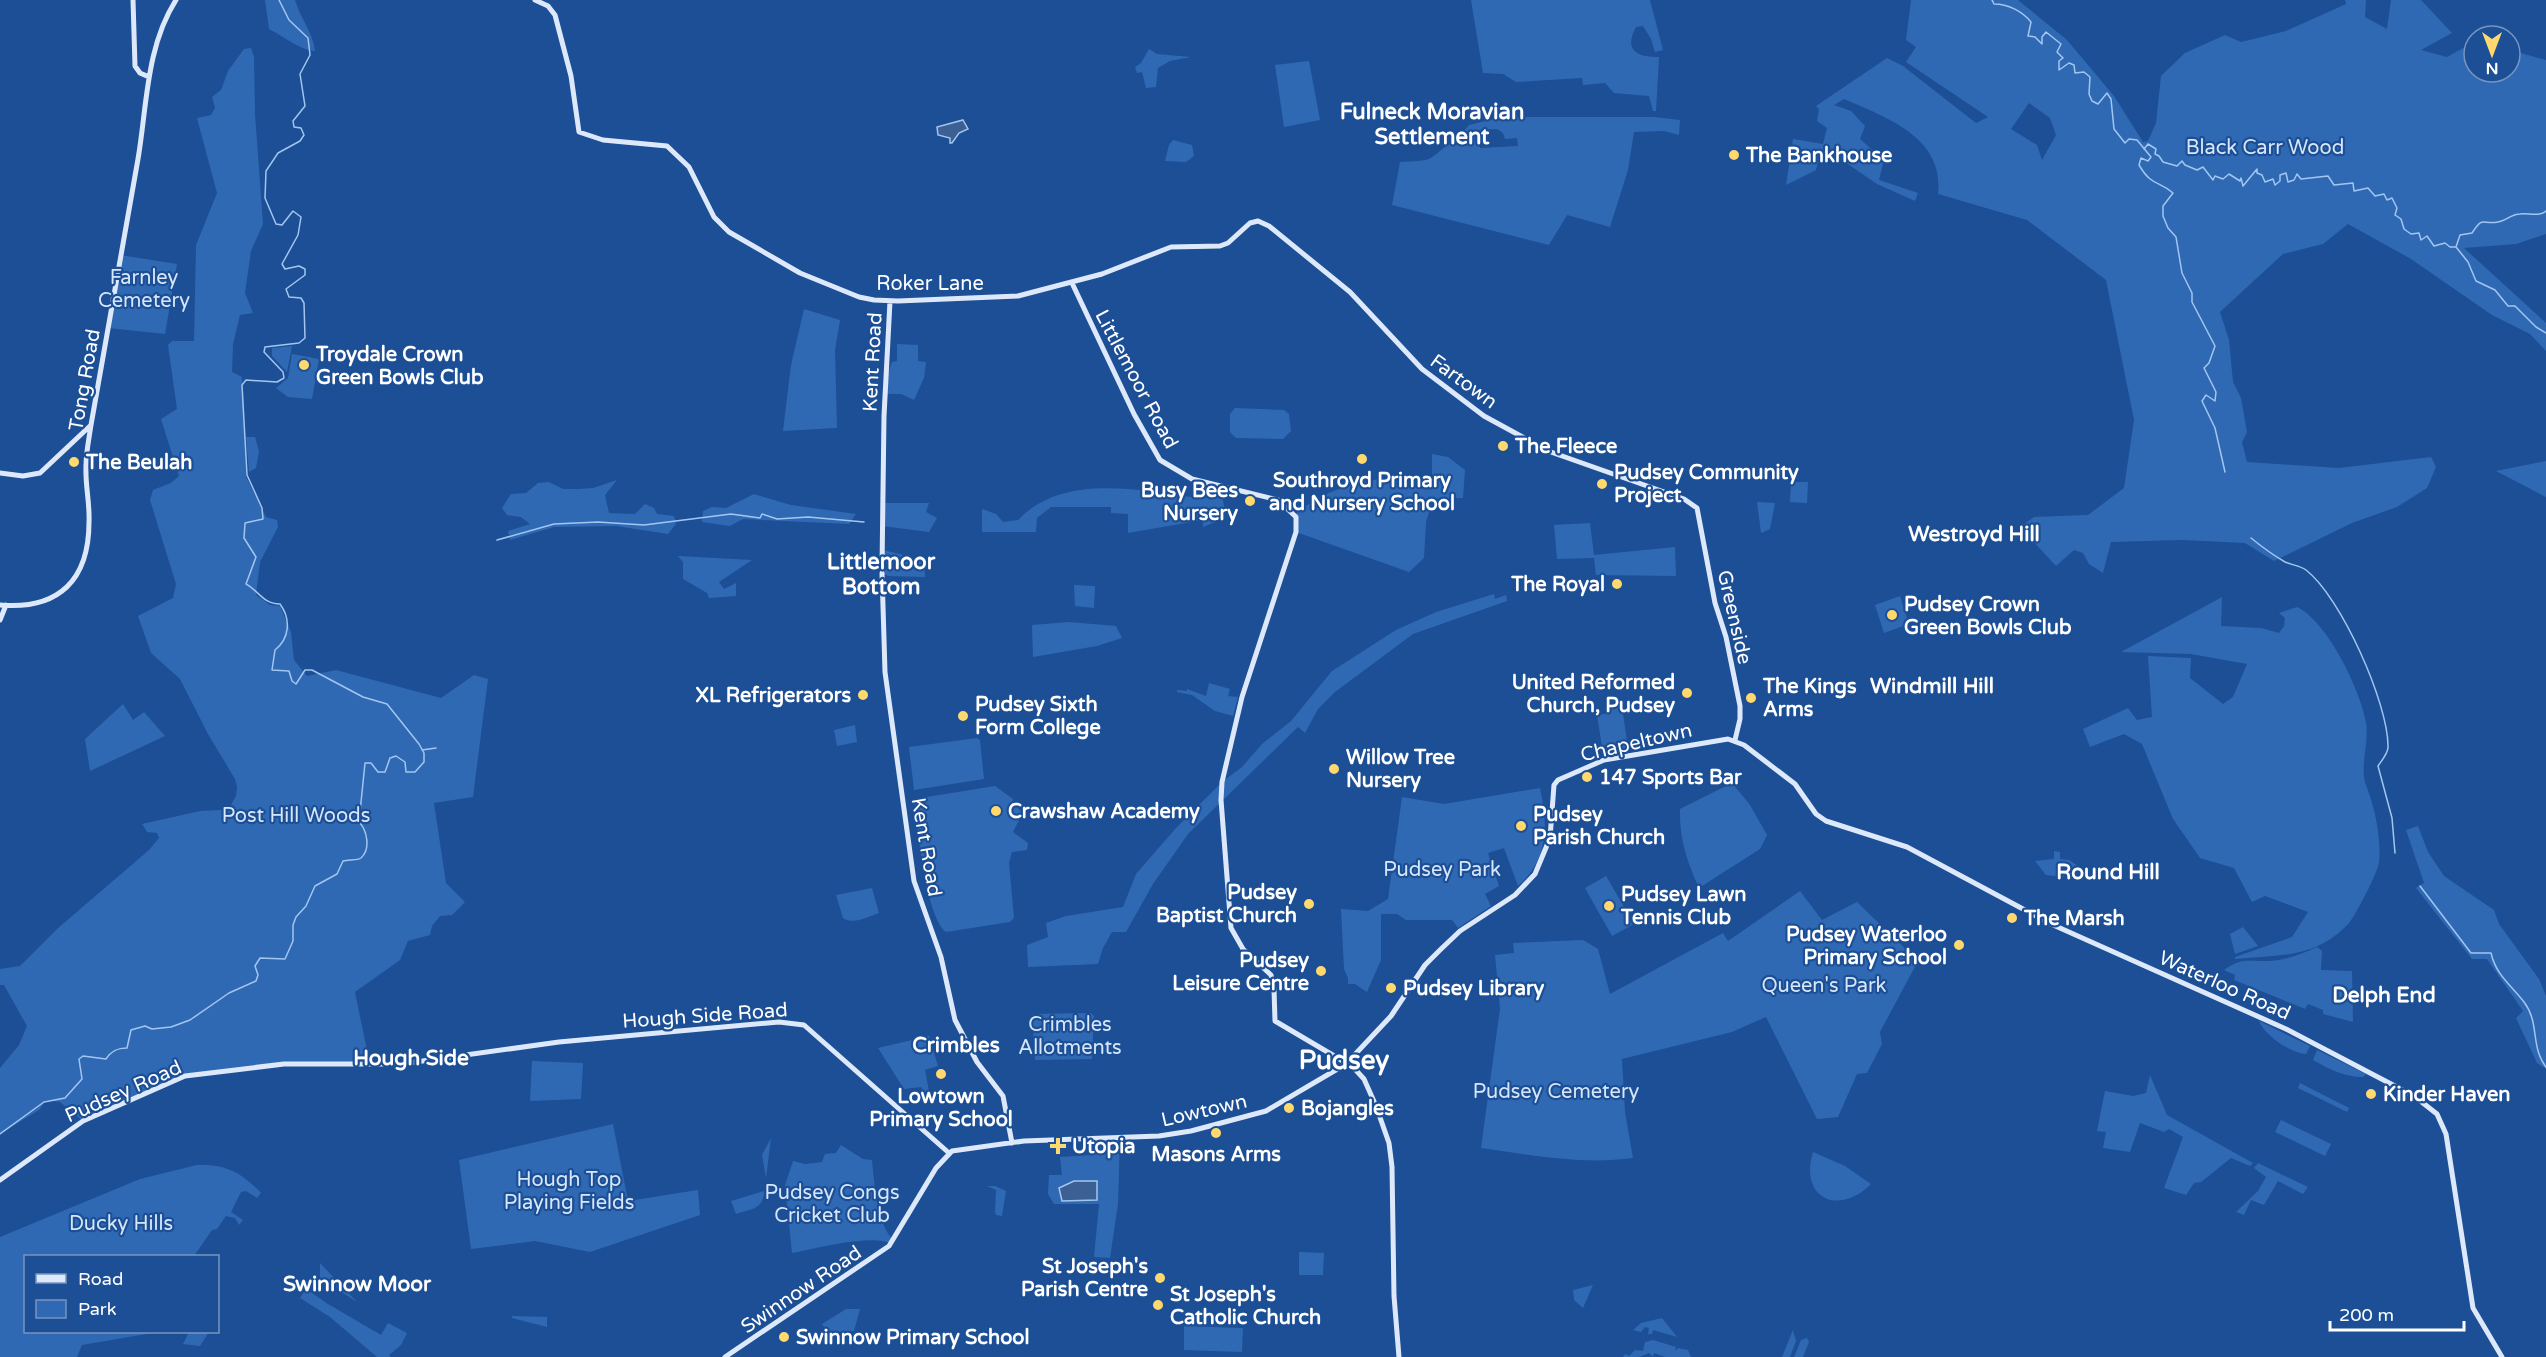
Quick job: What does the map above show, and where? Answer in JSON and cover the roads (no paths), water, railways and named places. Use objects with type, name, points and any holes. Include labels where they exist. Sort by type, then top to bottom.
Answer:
[{"type":"street","points":[[133,0],[135,66],[140,74],[149,77]]},
{"type":"street","name":"Tong Road","points":[[3,605],[30,604],[53,599],[63,592],[76,577],[85,557],[88,537],[86,468],[91,425],[139,156],[149,77],[168,13],[176,0]]},
{"type":"street","name":"Roker Lane","points":[[535,0],[548,6],[555,15],[571,76],[579,132],[603,140],[667,146],[689,167],[714,217],[729,232],[800,273],[858,297],[890,302],[1005,298],[1072,283],[1114,270],[1170,247],[1220,246],[1228,243],[1250,223],[1258,221]]},
{"type":"street","name":"Fartown","points":[[1258,221],[1269,226],[1336,279],[1368,310],[1416,364],[1484,416],[1548,451],[1692,504]]},
{"type":"street","name":"Littlemoor Road","points":[[1072,283],[1134,414],[1160,460],[1192,479],[1278,500],[1296,517],[1296,532],[1247,680],[1221,793],[1222,844],[1231,928],[1243,949],[1271,975],[1275,1021],[1346,1064]]},
{"type":"street","name":"Kent Road","points":[[890,302],[884,416],[882,571],[885,672],[914,881],[941,957],[955,1020],[977,1062],[1003,1096],[1012,1143]]},
{"type":"street","points":[[0,474],[23,476],[40,473],[56,461],[91,425]]},
{"type":"street","name":"Greenside","points":[[1692,504],[1700,512],[1709,576],[1726,637],[1740,706],[1740,719],[1735,740]]},
{"type":"street","points":[[0,620],[3,605]]},
{"type":"street","name":"Chapeltown","points":[[1346,1064],[1391,1016],[1425,965],[1460,931],[1525,886],[1542,862],[1550,838],[1554,785],[1563,777],[1591,764],[1629,755],[1718,739],[1735,740]]},
{"type":"street","name":"Waterloo Road","points":[[1735,740],[1795,784],[1816,814],[1826,821],[1888,839],[1932,859],[2038,918],[2286,1029],[2394,1084],[2430,1106],[2446,1134],[2473,1308],[2502,1357]]},
{"type":"street","name":"Hough Side Road","points":[[488,1052],[559,1042],[797,1023],[811,1030],[949,1153]]},
{"type":"street","name":"Pudsey Road","points":[[0,1180],[83,1121],[184,1076],[284,1064],[401,1064],[488,1052]]},
{"type":"street","points":[[1346,1064],[1364,1079],[1376,1106],[1390,1153],[1394,1296],[1399,1357]]},
{"type":"street","name":"Lowtown","points":[[949,1153],[972,1146],[1174,1134],[1262,1112],[1346,1064]]},
{"type":"street","name":"Swinnow Road","points":[[725,1357],[889,1246],[936,1167],[949,1153]]},
{"type":"waterway","points":[[0,1134],[44,1102],[65,1098],[82,1079],[79,1059],[83,1056],[106,1059],[115,1050],[127,1048],[131,1030],[145,1026],[152,1029],[171,1027],[190,1020],[229,993],[256,981],[258,975],[255,966],[260,958],[285,959],[293,941],[293,925],[296,917],[306,906],[315,886],[337,874],[343,861],[359,859],[366,850],[366,835],[359,822],[365,763],[371,763],[378,772],[385,772],[390,758],[396,756],[405,762],[406,772],[415,772],[424,762],[424,753],[419,744],[387,704],[363,697],[312,670],[305,670],[296,684],[292,681],[289,671],[272,670],[275,650],[286,634],[286,616],[280,604],[265,600],[246,584],[256,557],[244,538],[245,523],[263,519],[262,508],[247,475],[242,385],[246,380],[277,382],[284,378],[283,372],[264,352],[265,347],[299,343],[305,338],[304,303],[301,298],[289,297],[286,289],[305,275],[305,269],[299,266],[285,269],[282,264],[298,235],[301,217],[293,211],[282,225],[276,224],[265,198],[266,171],[278,153],[300,141],[304,135],[301,128],[294,127],[293,121],[305,106],[300,74],[310,55],[308,38],[289,20],[279,0]]},
{"type":"waterway","points":[[1992,0],[1994,4],[2019,11],[2027,18],[2031,22],[2028,36],[2035,37],[2042,44],[2042,37],[2046,32],[2061,44],[2057,52],[2063,58],[2059,61],[2059,70],[2069,63],[2074,65],[2075,73],[2084,72],[2090,77],[2089,94],[2092,101],[2098,104],[2107,93],[2111,99],[2114,129],[2125,143],[2129,139],[2137,140],[2151,157],[2148,161],[2141,158],[2139,165],[2152,180],[2173,193],[2163,206],[2163,216],[2168,228],[2176,237],[2182,273],[2192,293],[2192,302],[2215,346],[2209,363],[2204,368],[2216,392],[2215,401],[2206,395],[2202,401],[2215,428],[2225,472]]},
{"type":"waterway","points":[[2144,149],[2148,144],[2156,149],[2155,154],[2163,162],[2177,166],[2182,161],[2185,165],[2197,170],[2203,167],[2213,180],[2215,176],[2223,179],[2229,174],[2240,181],[2241,178],[2243,186],[2257,169],[2257,173],[2262,175],[2265,182],[2273,179],[2275,185],[2280,181],[2280,175],[2286,173],[2288,182],[2294,180],[2297,174],[2301,179],[2328,176],[2334,185],[2353,183],[2354,191],[2368,188],[2375,196],[2384,194],[2387,200],[2392,198],[2397,208],[2395,215],[2401,219],[2404,229],[2411,234],[2419,233],[2421,240],[2427,236],[2434,246],[2445,243],[2450,247],[2456,247],[2460,235],[2472,233],[2481,222],[2498,222],[2517,214],[2537,214],[2546,211]]},
{"type":"waterway","points":[[2456,247],[2468,262],[2476,281],[2495,290],[2508,306],[2515,306],[2536,327],[2546,333]]},
{"type":"waterway","points":[[497,540],[554,524],[598,522],[644,525],[731,514],[760,518],[762,514],[777,519],[808,517],[864,522]]},
{"type":"waterway","points":[[2251,538],[2285,562],[2304,569],[2320,584],[2334,603],[2360,652],[2380,704],[2386,727],[2388,748],[2378,766],[2392,818],[2395,853]]},
{"type":"waterway","points":[[422,750],[436,748]]},
{"type":"waterway","points":[[2420,886],[2471,953],[2491,953],[2500,974],[2529,1010],[2538,1051],[2546,1067]]},
{"type":"place","name":"The Bankhouse","points":[[1734,155]]},
{"type":"place","name":"Troydale Crown Green Bowls Club","points":[[304,365]]},
{"type":"place","name":"The Fleece","points":[[1503,446]]},
{"type":"place","name":"Southroyd Primary and Nursery School","points":[[1362,459]]},
{"type":"place","name":"The Beulah","points":[[74,462]]},
{"type":"place","name":"Pudsey Community Project","points":[[1602,484]]},
{"type":"place","name":"Busy Bees Nursery","points":[[1250,501]]},
{"type":"place","name":"The Royal","points":[[1617,584]]},
{"type":"place","name":"Pudsey Crown Green Bowls Club","points":[[1892,615]]},
{"type":"place","name":"United Reformed Church, Pudsey","points":[[1687,693]]},
{"type":"place","name":"XL Refrigerators","points":[[863,695]]},
{"type":"place","name":"The Kings Arms","points":[[1751,698]]},
{"type":"place","name":"Pudsey Sixth Form College","points":[[963,716]]},
{"type":"place","name":"Willow Tree Nursery","points":[[1334,769]]},
{"type":"place","name":"147 Sports Bar","points":[[1587,777]]},
{"type":"place","name":"Crawshaw Academy","points":[[996,811]]},
{"type":"place","name":"Pudsey Parish Church","points":[[1521,826]]},
{"type":"place","name":"Pudsey Baptist Church","points":[[1309,904]]},
{"type":"place","name":"Pudsey Lawn Tennis Club","points":[[1609,906]]},
{"type":"place","name":"The Marsh","points":[[2012,918]]},
{"type":"place","name":"Pudsey Waterloo Primary School","points":[[1959,945]]},
{"type":"place","name":"Pudsey Leisure Centre","points":[[1321,971]]},
{"type":"place","name":"Pudsey Library","points":[[1391,988]]},
{"type":"place","name":"Lowtown Primary School","points":[[941,1074]]},
{"type":"place","name":"Kinder Haven","points":[[2371,1094]]},
{"type":"place","name":"Bojangles","points":[[1289,1108]]},
{"type":"place","name":"Masons Arms","points":[[1216,1133]]},
{"type":"place","name":"Utopia","points":[[1058,1146]]},
{"type":"place","name":"St Joseph's Parish Centre","points":[[1160,1278]]},
{"type":"place","name":"St Joseph's Catholic Church","points":[[1158,1305]]},
{"type":"place","name":"Swinnow Primary School","points":[[784,1337]]},
{"type":"district","name":"Fulneck Moravian Settlement","points":[[1432,124]]},
{"type":"district","name":"Westroyd Hill","points":[[1974,534]]},
{"type":"district","name":"Littlemoor Bottom","points":[[881,574]]},
{"type":"district","name":"Windmill Hill","points":[[1932,686]]},
{"type":"district","name":"Round Hill","points":[[2108,872]]},
{"type":"district","name":"Delph End","points":[[2384,995]]},
{"type":"district","name":"Crimbles","points":[[956,1045]]},
{"type":"district","name":"Hough Side","points":[[411,1058]]},
{"type":"district","name":"Pudsey","points":[[1344,1060]]},
{"type":"district","name":"Swinnow Moor","points":[[357,1284]]},
{"type":"park label","name":"Black Carr Wood","points":[[2265,147]]},
{"type":"park label","name":"Farnley Cemetery","points":[[144,288]]},
{"type":"park label","name":"Post Hill Woods","points":[[296,815]]},
{"type":"park label","name":"Pudsey Park","points":[[1442,869]]},
{"type":"park label","name":"Queen's Park","points":[[1824,985]]},
{"type":"park label","name":"Crimbles Allotments","points":[[1070,1036]]},
{"type":"park label","name":"Pudsey Cemetery","points":[[1556,1091]]},
{"type":"park label","name":"Hough Top Playing Fields","points":[[569,1190]]},
{"type":"park label","name":"Pudsey Congs Cricket Club","points":[[832,1204]]},
{"type":"park label","name":"Ducky Hills","points":[[121,1223]]}]
